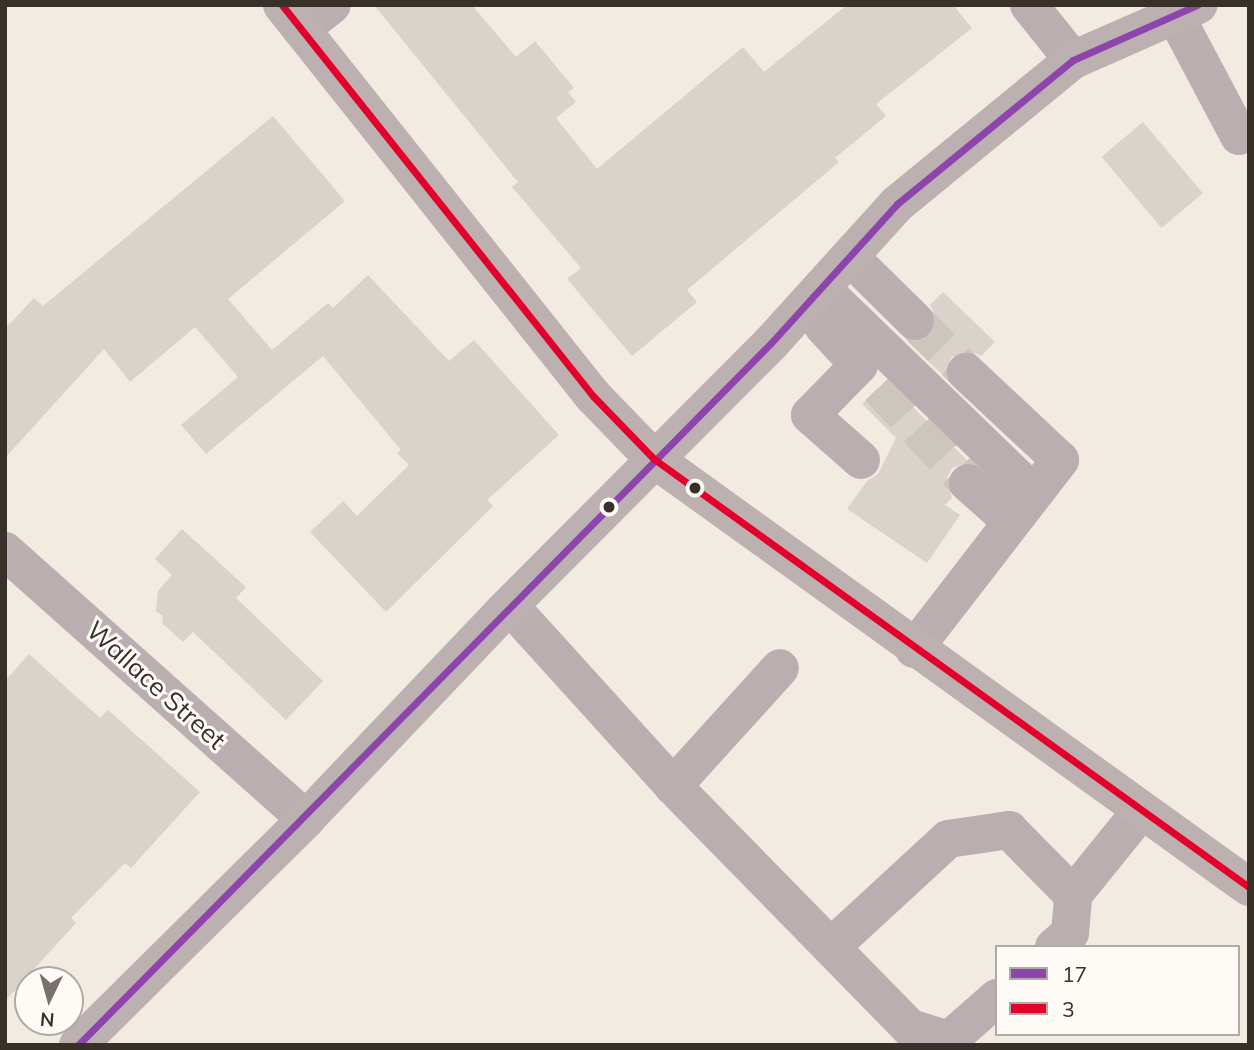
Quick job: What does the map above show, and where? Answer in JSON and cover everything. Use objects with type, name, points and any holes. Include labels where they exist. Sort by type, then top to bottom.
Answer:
[{"type":"main road","points":[[78,1045],[306,819],[813,297],[897,204],[1073,60],[1186,10]]},
{"type":"main road","points":[[291,17],[593,396],[654,459],[914,649],[1249,887]]},
{"type":"street","points":[[291,17],[332,5]]},
{"type":"street","points":[[1029,5],[1073,60]]},
{"type":"street","points":[[1186,10],[1239,136]]},
{"type":"street","points":[[850,257],[915,321]]},
{"type":"street","points":[[813,297],[869,376],[810,415],[861,460]]},
{"type":"street","points":[[813,297],[1022,507]]},
{"type":"street","points":[[914,649],[1060,460],[966,372]]},
{"type":"street","points":[[968,483],[1022,507]]},
{"type":"street","name":"Wallace Street","points":[[5,551],[306,819]]},
{"type":"street","points":[[510,606],[673,786],[909,1028],[949,1042],[995,1000]]},
{"type":"street","points":[[673,786],[780,668]]},
{"type":"street","points":[[1056,945],[1069,933],[1073,895],[1142,811]]},
{"type":"street","points":[[831,947],[948,839],[1009,830],[1073,895]]},
{"type":"building","points":[[374,5],[472,5],[516,57],[535,41],[574,88],[568,92],[576,102],[556,118],[597,169],[743,47],[764,72],[847,5],[953,5],[972,28],[876,104],[886,116],[835,158],[839,162],[687,290],[697,302],[632,356],[567,279],[581,268],[512,187],[518,182]]},
{"type":"building","points":[[273,116],[345,201],[228,299],[272,350],[328,303],[333,308],[368,275],[449,361],[474,340],[559,435],[487,500],[493,506],[386,612],[310,532],[343,501],[357,516],[409,465],[397,453],[401,450],[323,356],[206,454],[181,425],[238,377],[195,327],[130,382],[104,349],[5,458],[5,329],[34,298],[43,306]]},
{"type":"building","points":[[1143,122],[1203,193],[1161,228],[1102,157]]},
{"type":"building","points":[[943,292],[995,342],[981,356],[970,351],[951,357],[945,377],[907,341],[920,342],[931,336],[936,316],[930,305]]},
{"type":"building","points":[[886,381],[969,462],[952,468],[947,478],[952,498],[945,505],[960,515],[927,563],[847,509],[867,481],[878,474],[896,438],[862,404]]},
{"type":"building","points":[[182,529],[246,587],[236,598],[323,681],[286,720],[193,632],[183,642],[162,623],[163,616],[156,611],[158,591],[172,575],[155,559]]},
{"type":"building","points":[[29,654],[100,718],[108,710],[200,792],[131,868],[125,863],[71,918],[76,923],[37,966],[14,966],[14,991],[5,1001],[5,681]]},
{"type":"tunnel","points":[[915,321],[966,372]]},
{"type":"tunnel","points":[[879,387],[968,483]]},
{"type":"transit line","name":"3","points":[[282,5],[593,396],[654,459],[1249,887]]},
{"type":"transit line","name":"17","points":[[78,1045],[771,343],[897,204],[1073,60],[1197,5]]}]
